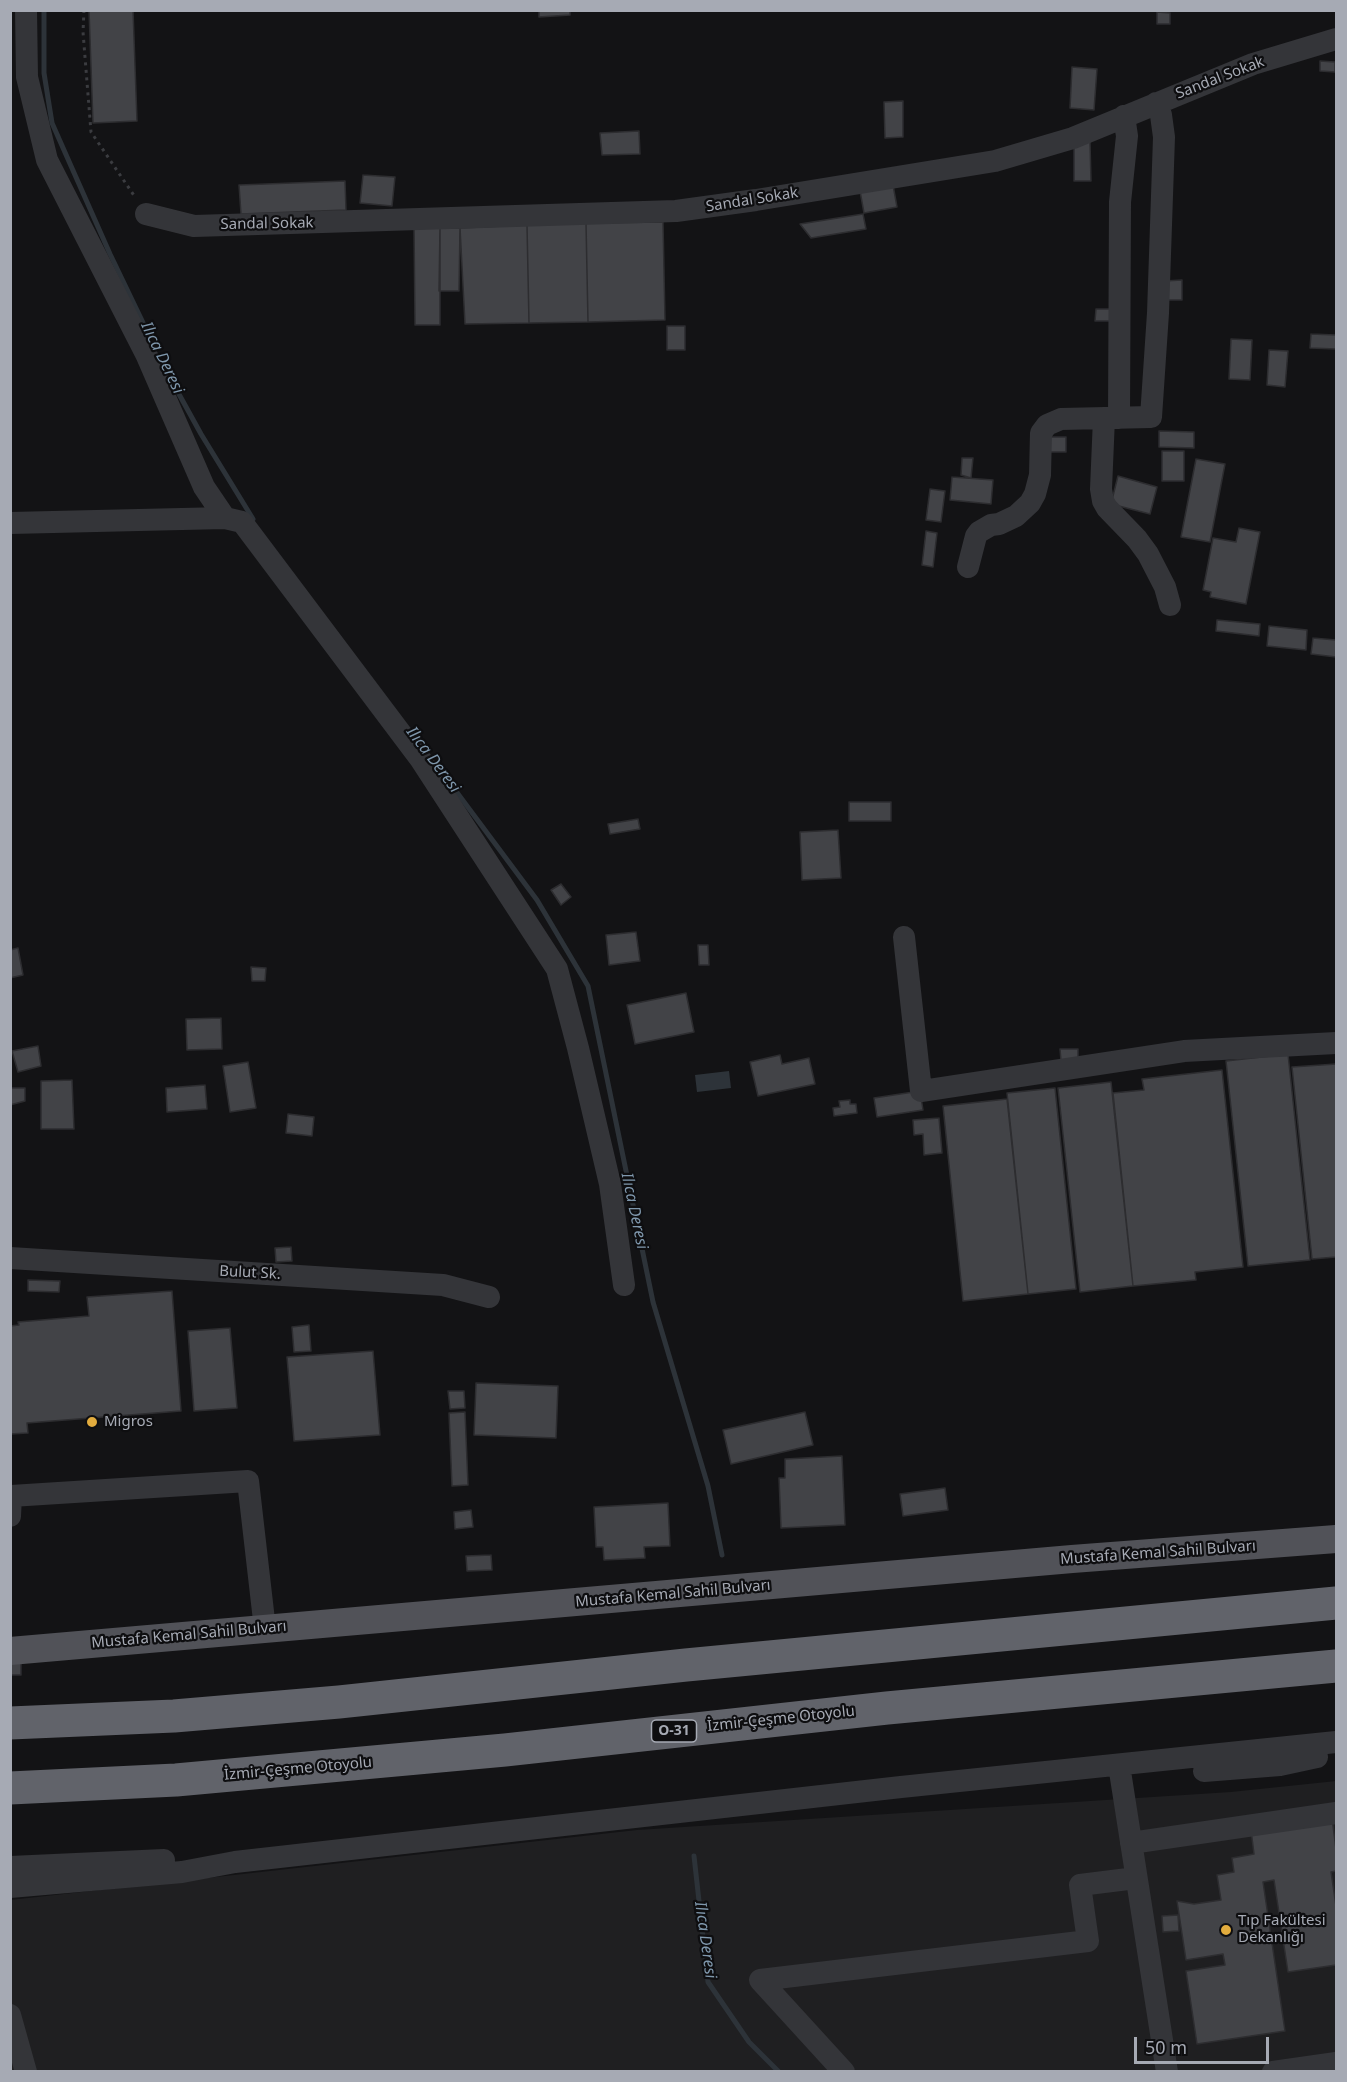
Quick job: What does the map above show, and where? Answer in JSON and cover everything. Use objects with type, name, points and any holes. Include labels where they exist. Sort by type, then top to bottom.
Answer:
[{"type":"highway","points":[[10,1722],[174,1716],[339,1702],[686,1665],[1336,1603]]},
{"type":"highway","name":"İzmir-Çeşme Otoyolu","points":[[10,1788],[176,1780],[506,1750],[887,1708],[1336,1666]]},
{"type":"main road","name":"Mustafa Kemal Sahil Bulvarı","points":[[10,1651],[1072,1559],[1336,1539]]},
{"type":"street","points":[[26,10],[27,77],[47,160],[147,356],[204,487],[225,518]]},
{"type":"street","name":"Sandal Sokak","points":[[146,214],[194,226],[676,211],[756,200],[995,161],[1073,138],[1253,64],[1336,39]]},
{"type":"street","points":[[968,567],[976,536],[991,525],[1016,516],[1030,503],[1040,475],[1041,433],[1047,425],[1061,419],[1151,417],[1158,313],[1164,137],[1161,116],[1156,103]]},
{"type":"street","points":[[1124,116],[1127,136],[1120,202],[1112,418],[1101,489],[1107,508],[1148,554],[1165,587],[1170,604]]},
{"type":"street","points":[[10,523],[225,518],[242,522],[421,760],[557,969],[610,1184],[624,1285]]},
{"type":"street","points":[[904,937],[921,1091],[1184,1051],[1336,1043]]},
{"type":"street","name":"Bulut Sk.","points":[[10,1258],[443,1285],[489,1297]]},
{"type":"street","points":[[10,1516],[11,1496],[248,1480],[265,1629]]},
{"type":"street","points":[[1120,1772],[1336,1742]]},
{"type":"street","points":[[10,1887],[182,1872],[235,1862],[901,1787],[1120,1772],[1280,1765],[1336,1752]]},
{"type":"street","points":[[1120,1772],[1167,2072]]},
{"type":"street","points":[[1131,1843],[1336,1813]]},
{"type":"street","points":[[10,1867],[178,1860],[235,1862]]},
{"type":"street","points":[[844,2072],[760,1980],[1088,1941],[1080,1885],[1136,1878]]},
{"type":"street","points":[[10,2015],[26,2072]]},
{"type":"street","points":[[1274,2072],[1336,2063]]},
{"type":"path","points":[[84,10],[83,32],[90,132],[146,214]]},
{"type":"shaded area","points":[[729,1071],[731,1088],[697,1092],[695,1075]]},
{"type":"shaded area","points":[[1336,1781],[1336,2071],[11,2071],[10,1900],[637,1830],[1231,1792]]},
{"type":"building","points":[[89,10],[133,10],[137,121],[93,123]]},
{"type":"building","points":[[539,10],[570,10],[570,15],[539,17]]},
{"type":"building","points":[[1157,12],[1170,13],[1170,24],[1157,24]]},
{"type":"building","points":[[1320,61],[1335,62],[1335,72],[1320,71]]},
{"type":"building","points":[[1072,67],[1097,69],[1094,110],[1070,108]]},
{"type":"building","points":[[903,101],[903,137],[885,138],[884,102]]},
{"type":"building","points":[[639,131],[640,154],[602,155],[600,133]]},
{"type":"building","points":[[1074,142],[1090,142],[1091,181],[1074,181]]},
{"type":"building","points":[[363,175],[395,177],[392,206],[360,203]]},
{"type":"building","points":[[345,181],[346,210],[241,214],[239,185]]},
{"type":"building","points":[[893,185],[897,207],[864,213],[860,191]]},
{"type":"building","points":[[863,214],[866,229],[811,238],[800,224]]},
{"type":"building","points":[[663,222],[665,320],[588,322],[586,223]]},
{"type":"building","points":[[586,223],[588,322],[529,323],[527,225]]},
{"type":"building","points":[[527,225],[529,323],[465,324],[460,228]]},
{"type":"building","points":[[414,227],[440,228],[440,325],[415,325]]},
{"type":"building","points":[[440,228],[460,228],[459,291],[439,291]]},
{"type":"building","points":[[1182,280],[1182,300],[1164,300],[1164,281]]},
{"type":"building","points":[[1096,309],[1113,309],[1113,321],[1095,321]]},
{"type":"building","points":[[667,326],[685,326],[685,350],[667,350]]},
{"type":"building","points":[[1311,334],[1336,335],[1336,349],[1310,348]]},
{"type":"building","points":[[1231,339],[1252,340],[1250,380],[1229,379]]},
{"type":"building","points":[[1269,350],[1288,351],[1285,387],[1267,385]]},
{"type":"building","points":[[1159,431],[1194,432],[1194,448],[1159,447]]},
{"type":"building","points":[[1044,437],[1066,437],[1066,452],[1044,452]]},
{"type":"building","points":[[1162,451],[1184,451],[1184,481],[1162,481]]},
{"type":"building","points":[[962,458],[973,458],[971,478],[961,475]]},
{"type":"building","points":[[1196,459],[1225,464],[1210,542],[1181,537]]},
{"type":"building","points":[[1118,476],[1157,487],[1150,514],[1111,504]]},
{"type":"building","points":[[952,477],[993,480],[991,504],[950,500]]},
{"type":"building","points":[[930,489],[945,491],[941,522],[926,520]]},
{"type":"building","points":[[1239,528],[1260,532],[1246,604],[1210,597],[1211,592],[1203,590],[1213,538],[1236,542]]},
{"type":"building","points":[[926,531],[937,533],[933,567],[922,565]]},
{"type":"building","points":[[1217,620],[1260,624],[1259,636],[1216,631]]},
{"type":"building","points":[[1269,626],[1307,630],[1306,650],[1267,646]]},
{"type":"building","points":[[1313,638],[1336,640],[1336,657],[1311,654]]},
{"type":"building","points":[[849,802],[891,802],[891,821],[849,821]]},
{"type":"building","points":[[638,819],[640,829],[610,834],[608,824]]},
{"type":"building","points":[[838,830],[841,878],[802,880],[800,832]]},
{"type":"building","points":[[561,884],[571,897],[561,905],[551,890]]},
{"type":"building","points":[[636,932],[640,961],[609,965],[606,935]]},
{"type":"building","points":[[698,945],[708,945],[709,965],[699,965]]},
{"type":"building","points":[[18,948],[23,975],[10,978],[10,950]]},
{"type":"building","points":[[251,967],[266,968],[265,981],[252,981]]},
{"type":"building","points":[[686,993],[694,1032],[635,1044],[627,1005]]},
{"type":"building","points":[[221,1018],[222,1049],[187,1050],[186,1019]]},
{"type":"building","points":[[38,1046],[41,1066],[18,1072],[12,1051]]},
{"type":"building","points":[[1060,1049],[1078,1049],[1078,1060],[1061,1061]]},
{"type":"building","points":[[1288,1054],[1310,1260],[1248,1266],[1226,1061]]},
{"type":"building","points":[[780,1055],[782,1064],[809,1058],[815,1084],[758,1096],[750,1062]]},
{"type":"building","points":[[248,1062],[256,1108],[230,1112],[223,1066]]},
{"type":"building","points":[[1336,1064],[1336,1257],[1312,1259],[1292,1067]]},
{"type":"building","points":[[1222,1070],[1243,1267],[1195,1272],[1196,1280],[1133,1286],[1113,1093],[1144,1090],[1142,1079]]},
{"type":"building","points":[[72,1080],[74,1129],[41,1129],[41,1081]]},
{"type":"building","points":[[1111,1082],[1133,1286],[1080,1292],[1058,1088]]},
{"type":"building","points":[[205,1085],[207,1109],[167,1112],[166,1088]]},
{"type":"building","points":[[10,1088],[25,1088],[25,1101],[10,1105]]},
{"type":"building","points":[[1055,1088],[1076,1289],[1028,1294],[1007,1093]]},
{"type":"building","points":[[920,1091],[923,1110],[877,1117],[874,1098]]},
{"type":"building","points":[[1007,1099],[1028,1294],[963,1301],[943,1106]]},
{"type":"building","points":[[850,1100],[850,1104],[856,1104],[857,1113],[834,1116],[833,1108],[840,1107],[839,1101]]},
{"type":"building","points":[[288,1114],[314,1117],[312,1136],[286,1133]]},
{"type":"building","points":[[939,1118],[942,1153],[924,1155],[923,1134],[914,1135],[913,1120]]},
{"type":"building","points":[[291,1247],[292,1261],[276,1262],[275,1248]]},
{"type":"building","points":[[28,1280],[60,1281],[59,1292],[28,1291]]},
{"type":"building","points":[[172,1291],[181,1411],[27,1423],[28,1433],[10,1434],[10,1326],[19,1325],[18,1322],[89,1316],[87,1297]]},
{"type":"building","points":[[309,1325],[311,1351],[294,1352],[292,1327]]},
{"type":"building","points":[[230,1328],[237,1408],[194,1411],[188,1331]]},
{"type":"building","points":[[373,1351],[380,1435],[294,1441],[287,1357]]},
{"type":"building","points":[[476,1383],[558,1386],[556,1438],[474,1435]]},
{"type":"building","points":[[448,1391],[464,1391],[465,1408],[450,1409]]},
{"type":"building","points":[[465,1412],[468,1485],[452,1486],[449,1413]]},
{"type":"building","points":[[805,1412],[813,1445],[731,1464],[723,1430]]},
{"type":"building","points":[[842,1456],[845,1525],[781,1528],[779,1478],[785,1478],[785,1459]]},
{"type":"building","points":[[945,1488],[948,1510],[903,1516],[900,1494]]},
{"type":"building","points":[[668,1503],[670,1546],[644,1547],[645,1558],[604,1560],[603,1547],[596,1547],[594,1507]]},
{"type":"building","points":[[471,1510],[473,1527],[455,1529],[454,1512]]},
{"type":"building","points":[[491,1555],[492,1570],[467,1571],[466,1556]]},
{"type":"building","points":[[21,1661],[21,1675],[10,1675],[10,1662]]},
{"type":"building","name":"Tıp Fakültesi Dekanlığı","points":[[1332,1818],[1336,1849],[1336,1871],[1331,1872],[1336,1906],[1336,1965],[1288,1972],[1274,1880],[1263,1882],[1285,2031],[1197,2044],[1186,1971],[1225,1965],[1223,1954],[1186,1960],[1177,1901],[1194,1904],[1221,1900],[1217,1875],[1234,1872],[1232,1858],[1254,1854],[1251,1830]]},
{"type":"building","points":[[1178,1915],[1179,1931],[1163,1932],[1162,1916]]},
{"type":"waterway","name":"Ilıca Deresi","points":[[44,10],[44,73],[52,123],[147,331]]},
{"type":"waterway","name":"Ilıca Deresi","points":[[164,367],[201,434],[253,519]]},
{"type":"waterway","name":"Ilıca Deresi","points":[[438,767],[537,900],[588,986],[653,1302],[708,1486],[722,1555]]},
{"type":"waterway","name":"Ilıca Deresi","points":[[694,1856],[708,1982],[749,2042],[779,2072]]},
{"type":"place","name":"Migros","points":[[92,1422]]},
{"type":"place","name":"Tıp Fakültesi Dekanlığı","points":[[1226,1930]]}]
